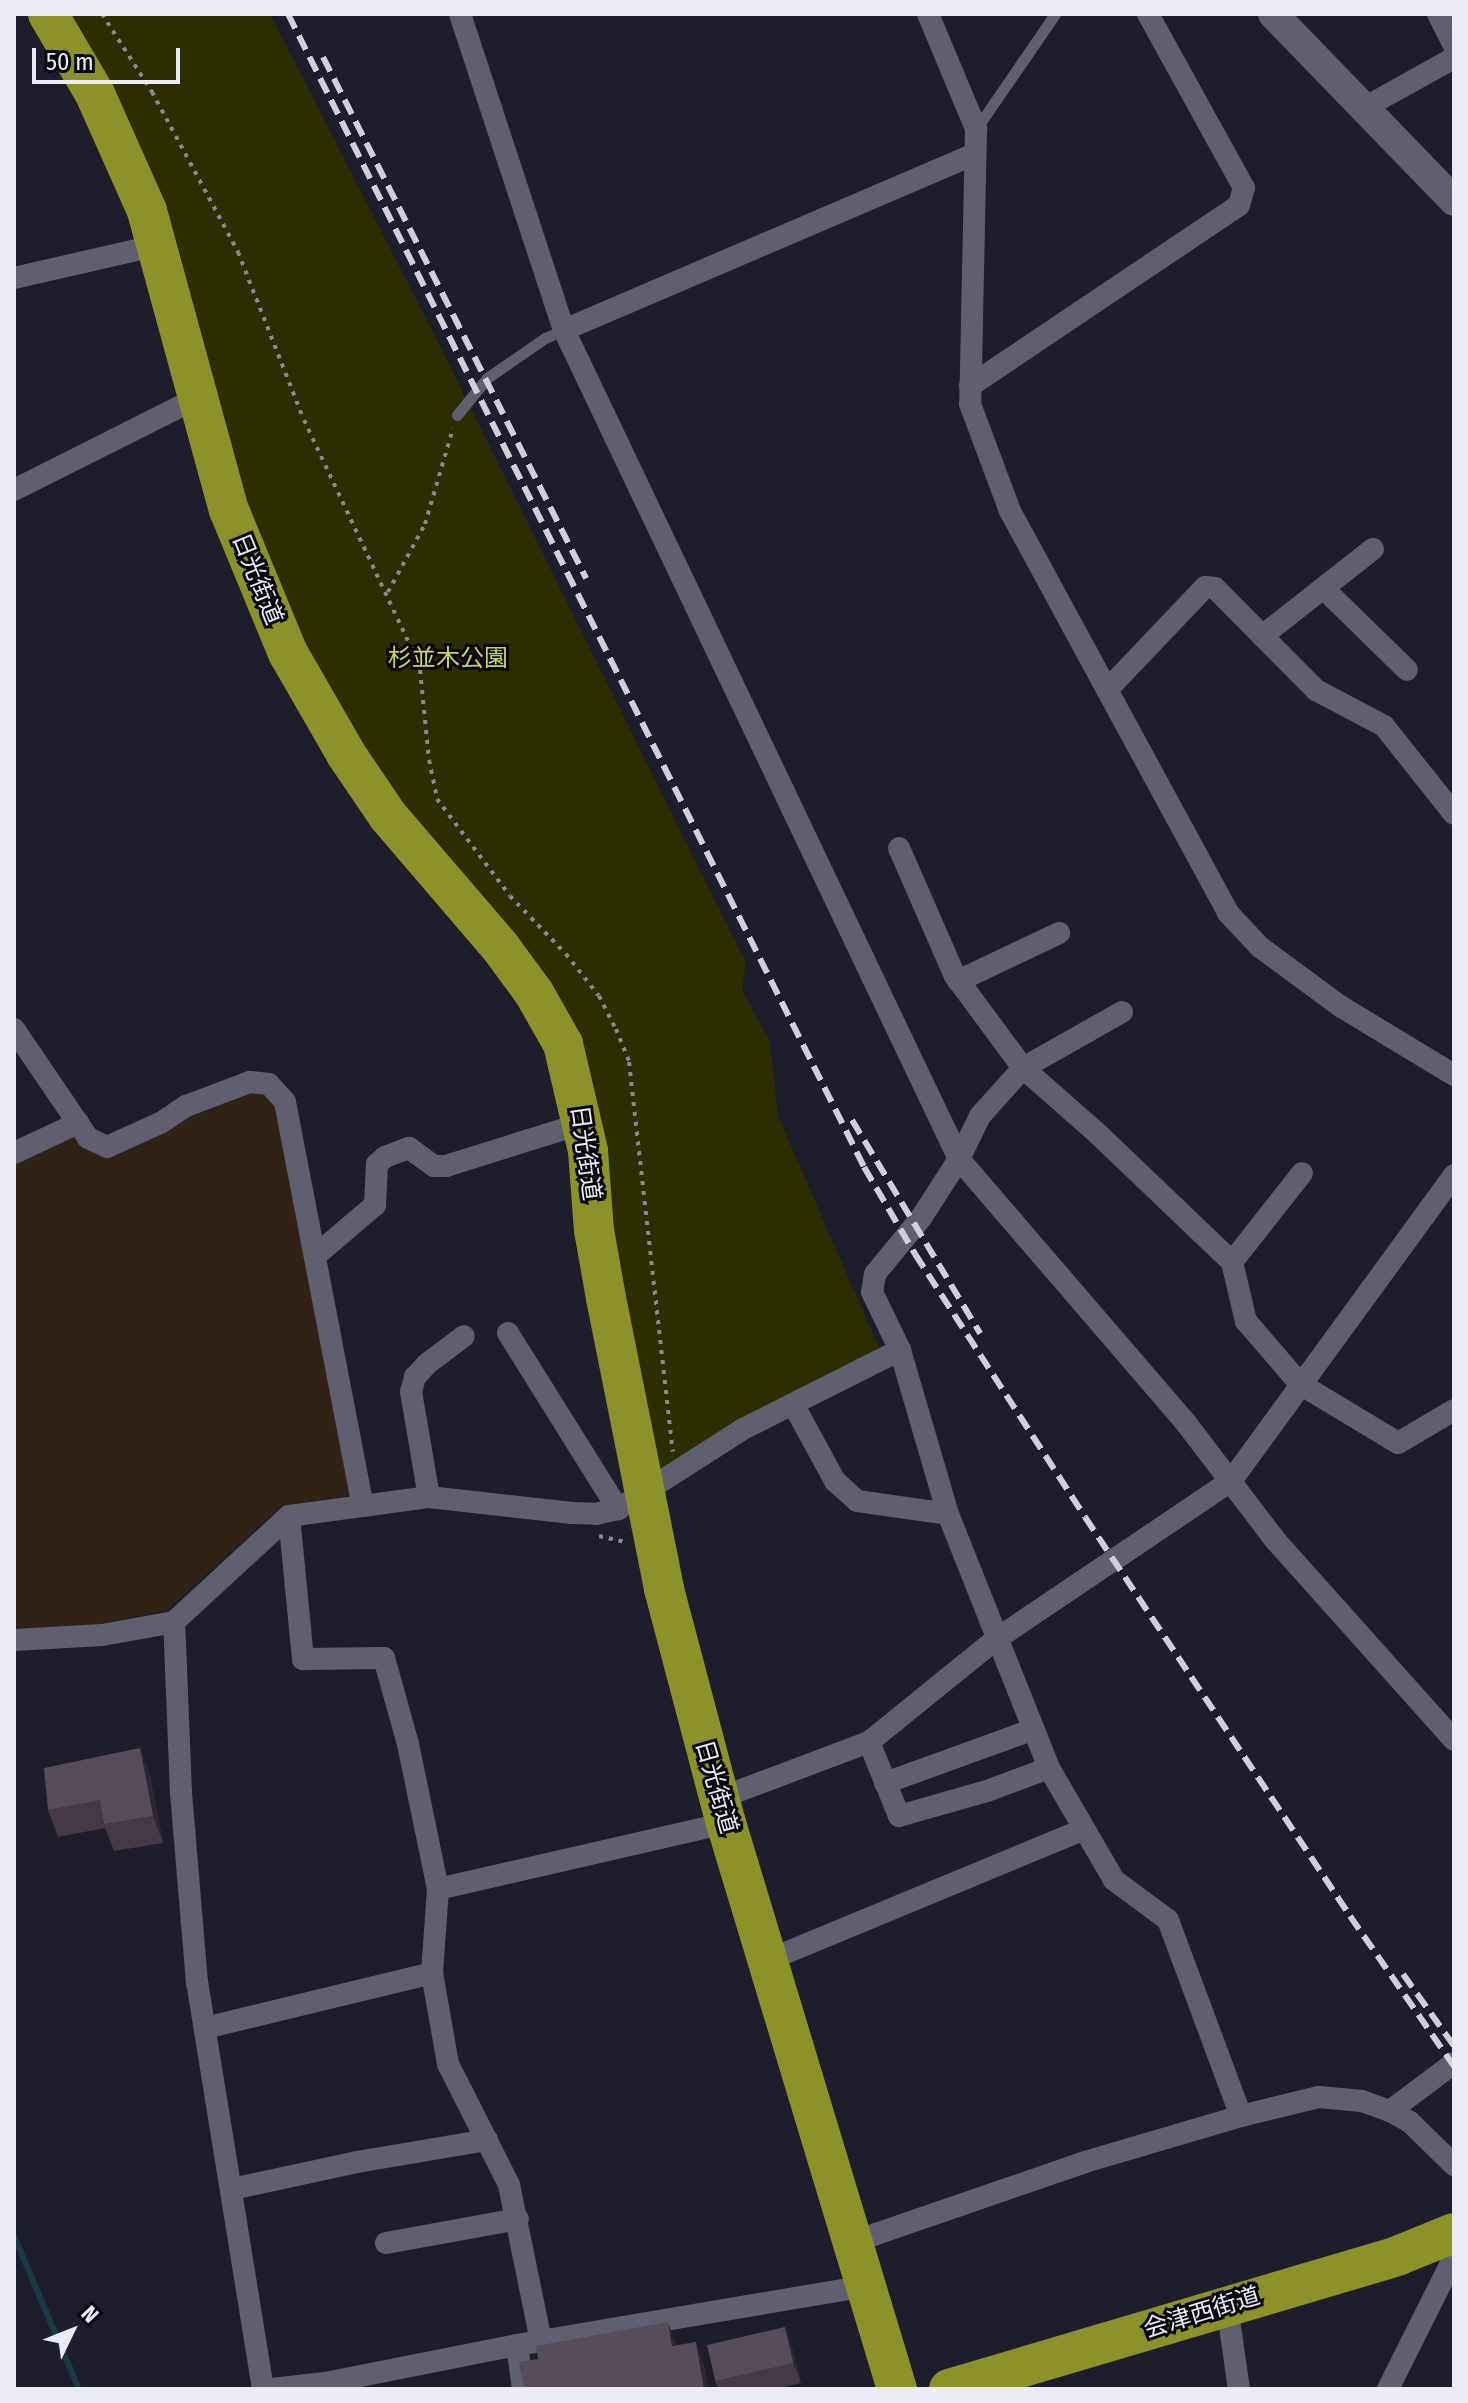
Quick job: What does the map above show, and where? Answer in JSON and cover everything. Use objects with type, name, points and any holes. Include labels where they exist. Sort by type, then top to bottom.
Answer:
[{"type":"highway","name":"日光街道","points":[[48,14],[116,135],[158,245],[201,396],[229,510],[288,653],[346,754],[388,816],[501,948],[534,993],[563,1044],[583,1123],[603,1285],[664,1589],[766,1961],[897,2389]]},
{"type":"highway","name":"会津西街道","points":[[949,2389],[1397,2256],[1454,2233]]},
{"type":"main road","points":[[1273,14],[1454,201]]},
{"type":"street","points":[[460,14],[564,330],[959,1159],[1186,1423],[1276,1541],[1454,1740]]},
{"type":"street","points":[[928,14],[976,129],[970,404],[1010,511],[1228,913],[1260,947],[1340,1006],[1454,1075]]},
{"type":"street","points":[[970,386],[1239,205],[1244,188],[1148,14]]},
{"type":"street","points":[[1438,14],[1454,45]]},
{"type":"street","points":[[1364,108],[1454,58]]},
{"type":"street","points":[[564,330],[974,154]]},
{"type":"street","points":[[14,278],[158,245]]},
{"type":"street","points":[[14,490],[201,396]]},
{"type":"street","points":[[1262,636],[1373,549]]},
{"type":"street","points":[[1107,690],[1205,587],[1215,588],[1316,690],[1384,726],[1454,814]]},
{"type":"street","points":[[1323,588],[1407,670]]},
{"type":"street","points":[[899,848],[958,981],[1023,1068],[1098,1134],[1232,1262],[1246,1321],[1300,1384],[1398,1443],[1454,1410]]},
{"type":"street","points":[[958,981],[1059,933]]},
{"type":"street","points":[[1122,1012],[1023,1068],[980,1116],[959,1159],[921,1218],[875,1274],[872,1292],[900,1350],[948,1514],[995,1640],[1049,1768],[1114,1880],[1168,1920],[1241,2116]]},
{"type":"street","points":[[14,1029],[88,1138],[107,1147],[162,1122],[186,1106],[250,1082],[269,1084],[285,1102],[363,1506]]},
{"type":"street","points":[[14,1153],[78,1123]]},
{"type":"street","points":[[315,1256],[375,1205],[377,1164],[385,1157],[409,1148],[434,1166],[446,1166],[583,1123]]},
{"type":"street","points":[[1232,1262],[1302,1173]]},
{"type":"street","points":[[438,1889],[723,1810],[869,1742],[995,1640],[1231,1481],[1454,1175]]},
{"type":"street","points":[[508,1333],[646,1491]]},
{"type":"street","points":[[429,1497],[411,1392],[415,1377],[427,1364],[464,1336]]},
{"type":"street","points":[[14,1640],[102,1635],[174,1622],[289,1516],[429,1497],[596,1514],[646,1491],[793,1404],[900,1350]]},
{"type":"street","points":[[793,1404],[835,1481],[857,1501],[948,1514]]},
{"type":"street","points":[[289,1516],[303,1659],[384,1658],[408,1744],[438,1889],[432,1973],[448,2064],[509,2185],[541,2341]]},
{"type":"street","points":[[174,1622],[181,1793],[197,1983],[263,2389]]},
{"type":"street","points":[[885,1783],[1034,1729]]},
{"type":"street","points":[[869,1742],[899,1816],[987,1791],[1049,1768]]},
{"type":"street","points":[[766,1961],[1084,1829]]},
{"type":"street","points":[[205,2028],[432,1973]]},
{"type":"street","points":[[1390,2111],[1454,2063]]},
{"type":"street","points":[[853,2242],[1085,2162],[1241,2116],[1319,2097],[1362,2101],[1390,2111],[1410,2122],[1454,2165]]},
{"type":"street","points":[[232,2189],[357,2162],[487,2140]]},
{"type":"street","points":[[386,2243],[518,2219]]},
{"type":"street","points":[[1388,2389],[1454,2257]]},
{"type":"street","points":[[272,2389],[325,2383],[517,2345],[867,2286]]},
{"type":"street","points":[[1227,2306],[1239,2389]]},
{"type":"street","points":[[517,2345],[523,2389]]},
{"type":"lane","points":[[976,129],[1055,14]]},
{"type":"lane","points":[[457,415],[487,378],[545,338],[564,330]]},
{"type":"path","points":[[102,14],[152,92],[238,252],[304,420],[388,592],[420,670],[429,760],[437,799],[485,865],[566,954],[599,996],[629,1062],[655,1273],[646,1491]]},
{"type":"path","points":[[388,592],[425,524],[457,415]]},
{"type":"path","points":[[589,1533],[622,1542]]},
{"type":"shaded area","points":[[253,1091],[263,1091],[282,1109],[354,1494],[281,1506],[167,1610],[95,1625],[14,1628],[14,1164],[75,1133],[82,1148],[101,1156],[187,1116]]},
{"type":"green space","name":"杉並木公園","points":[[58,14],[270,14],[437,340],[746,963],[742,990],[770,1042],[778,1116],[879,1348],[650,1482],[590,1112],[391,813],[260,572]]},
{"type":"building","points":[[140,1748],[153,1816],[104,1824],[100,1800],[48,1810],[44,1768]]},
{"type":"building","points":[[668,2322],[672,2346],[696,2342],[704,2389],[524,2389],[519,2362],[538,2359],[536,2346]]},
{"type":"building","points":[[785,2327],[793,2363],[715,2381],[707,2345]]},
{"type":"waterway","points":[[14,2236],[79,2389]]},
{"type":"railway","points":[[288,14],[864,1167],[915,1254],[1085,1517],[1350,1916],[1454,2066]]},
{"type":"railway","points":[[323,57],[586,578]]},
{"type":"railway","points":[[852,1120],[980,1333]]},
{"type":"railway","points":[[1403,1974],[1454,2046]]}]
